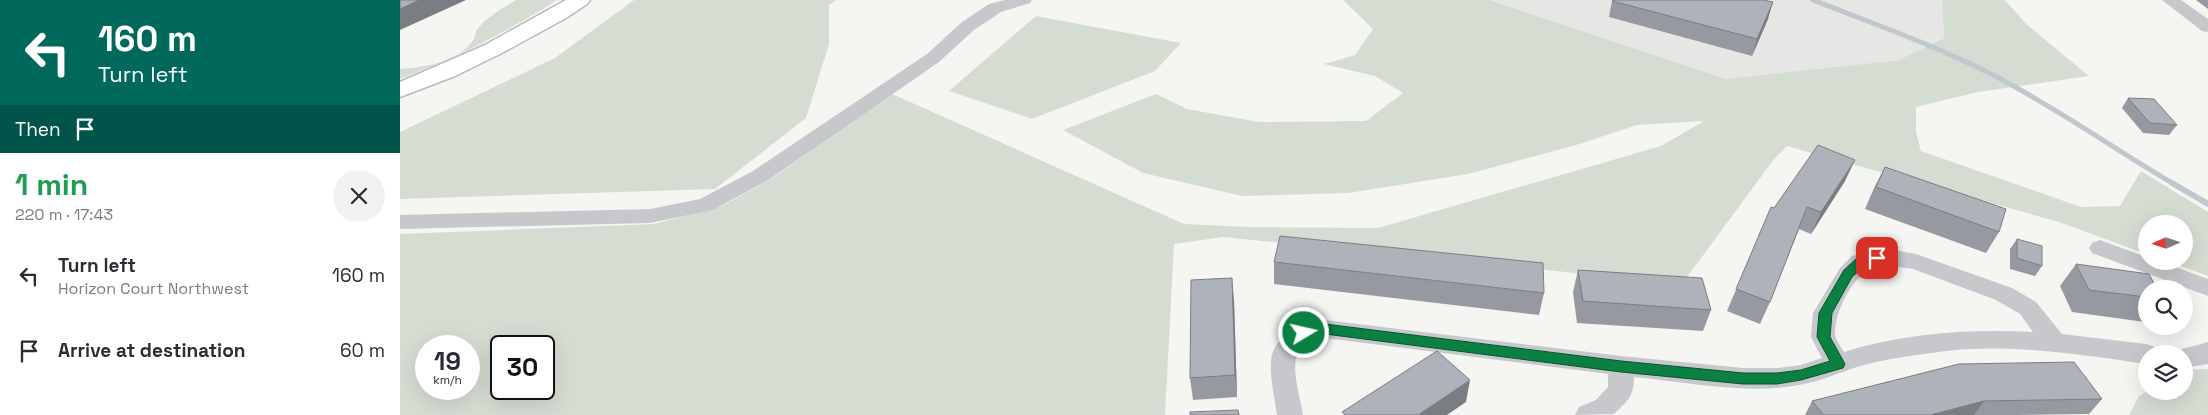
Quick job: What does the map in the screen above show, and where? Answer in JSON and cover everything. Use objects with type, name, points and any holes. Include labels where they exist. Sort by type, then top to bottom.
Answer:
[{"type":"main road","points":[[400,90],[494,50],[580,0]]},
{"type":"street","points":[[400,222],[650,216],[706,205],[768,170],[933,58],[968,26],[995,8],[1024,0]]},
{"type":"street","points":[[2170,0],[2208,27]]},
{"type":"street","points":[[2100,248],[2208,288]]},
{"type":"street","points":[[1838,364],[1824,337],[1825,313],[1848,274],[1860,262],[1877,258],[1893,258],[1916,262],[2004,294],[2028,308],[2055,342]]},
{"type":"street","points":[[1290,415],[1282,357],[1288,344],[1304,333],[1325,329],[1621,366],[1743,378],[1777,378],[1801,375],[1859,357],[1932,344],[1991,339],[2055,342],[2138,353]]},
{"type":"street","points":[[2193,357],[2206,355],[2208,352]]},
{"type":"street","points":[[1588,415],[1605,408],[1621,390],[1621,366]]},
{"type":"shaded area","points":[[516,0],[557,0],[500,34],[453,57],[468,47],[474,39],[477,29],[486,20]]},
{"type":"shaded area","points":[[634,0],[837,0],[829,5],[829,44],[806,118],[715,189],[400,199],[400,132],[555,58]]},
{"type":"shaded area","points":[[1343,0],[1489,0],[1726,79],[1899,60],[1944,38],[1942,0],[2005,0],[2026,24],[2089,76],[1978,92],[1916,107],[1916,132],[1921,151],[2081,207],[2120,206],[2141,171],[2208,212],[2208,276],[2192,270],[2193,215],[2138,215],[2138,251],[2059,222],[1787,146],[1774,159],[1682,284],[1223,237],[1174,244],[1165,415],[400,415],[400,234],[654,224],[722,206],[773,178],[890,93],[1184,224],[1250,227],[1378,228],[1661,146],[1704,121],[1637,125],[1573,146],[1468,174],[1348,193],[1242,196],[1143,173],[1063,130],[1156,94],[1187,109],[1259,122],[1366,121],[1403,93],[1375,76],[1324,64],[1355,55],[1373,29]]},
{"type":"shaded area","points":[[1489,0],[1942,0],[1944,38],[1899,60],[1726,79]]},
{"type":"shaded area","points":[[1036,16],[1181,43],[1155,71],[1032,119],[949,91]]},
{"type":"shaded area","points":[[448,59],[400,79],[400,69],[431,65]]},
{"type":"shaded area","points":[[2208,369],[2208,415],[2129,415],[2138,398],[2138,400],[2193,400],[2193,370]]},
{"type":"building","points":[[400,0],[419,0],[400,9]]},
{"type":"building","points":[[1613,0],[1763,0],[1773,2],[1757,39]]},
{"type":"building","points":[[2128,98],[2154,99],[2177,125],[2150,123]]},
{"type":"building","points":[[1818,145],[1855,160],[1821,212],[1807,207],[1770,302],[1736,289],[1771,207],[1774,208]]},
{"type":"building","points":[[1885,167],[2006,209],[1999,232],[1876,187]]},
{"type":"building","points":[[1280,236],[1543,263],[1544,293],[1274,262]]},
{"type":"building","points":[[2017,239],[2042,246],[2042,266],[2017,258]]},
{"type":"building","points":[[2076,264],[2149,274],[2152,280],[2138,280],[2138,296],[2089,290]]},
{"type":"building","points":[[1578,270],[1702,278],[1711,310],[1583,301]]},
{"type":"building","points":[[1232,278],[1235,375],[1190,378],[1191,280]]},
{"type":"building","points":[[1437,351],[1470,380],[1418,415],[1345,415],[1342,412]]},
{"type":"building","points":[[2074,362],[2102,399],[1984,401],[1930,415],[1824,415],[1812,401],[1959,364]]},
{"type":"building","points":[[1238,410],[1239,415],[1190,415],[1190,412]]},
{"type":"waterway","points":[[1813,0],[1928,45],[1995,76],[2041,101],[2174,184]]},
{"type":"waterway","points":[[2172,183],[2208,204]]},
{"type":"route","points":[[1304,333],[1325,329],[1621,366],[1743,378],[1777,378],[1801,375],[1838,364],[1824,337],[1825,313],[1848,274],[1860,262],[1877,258]]}]
